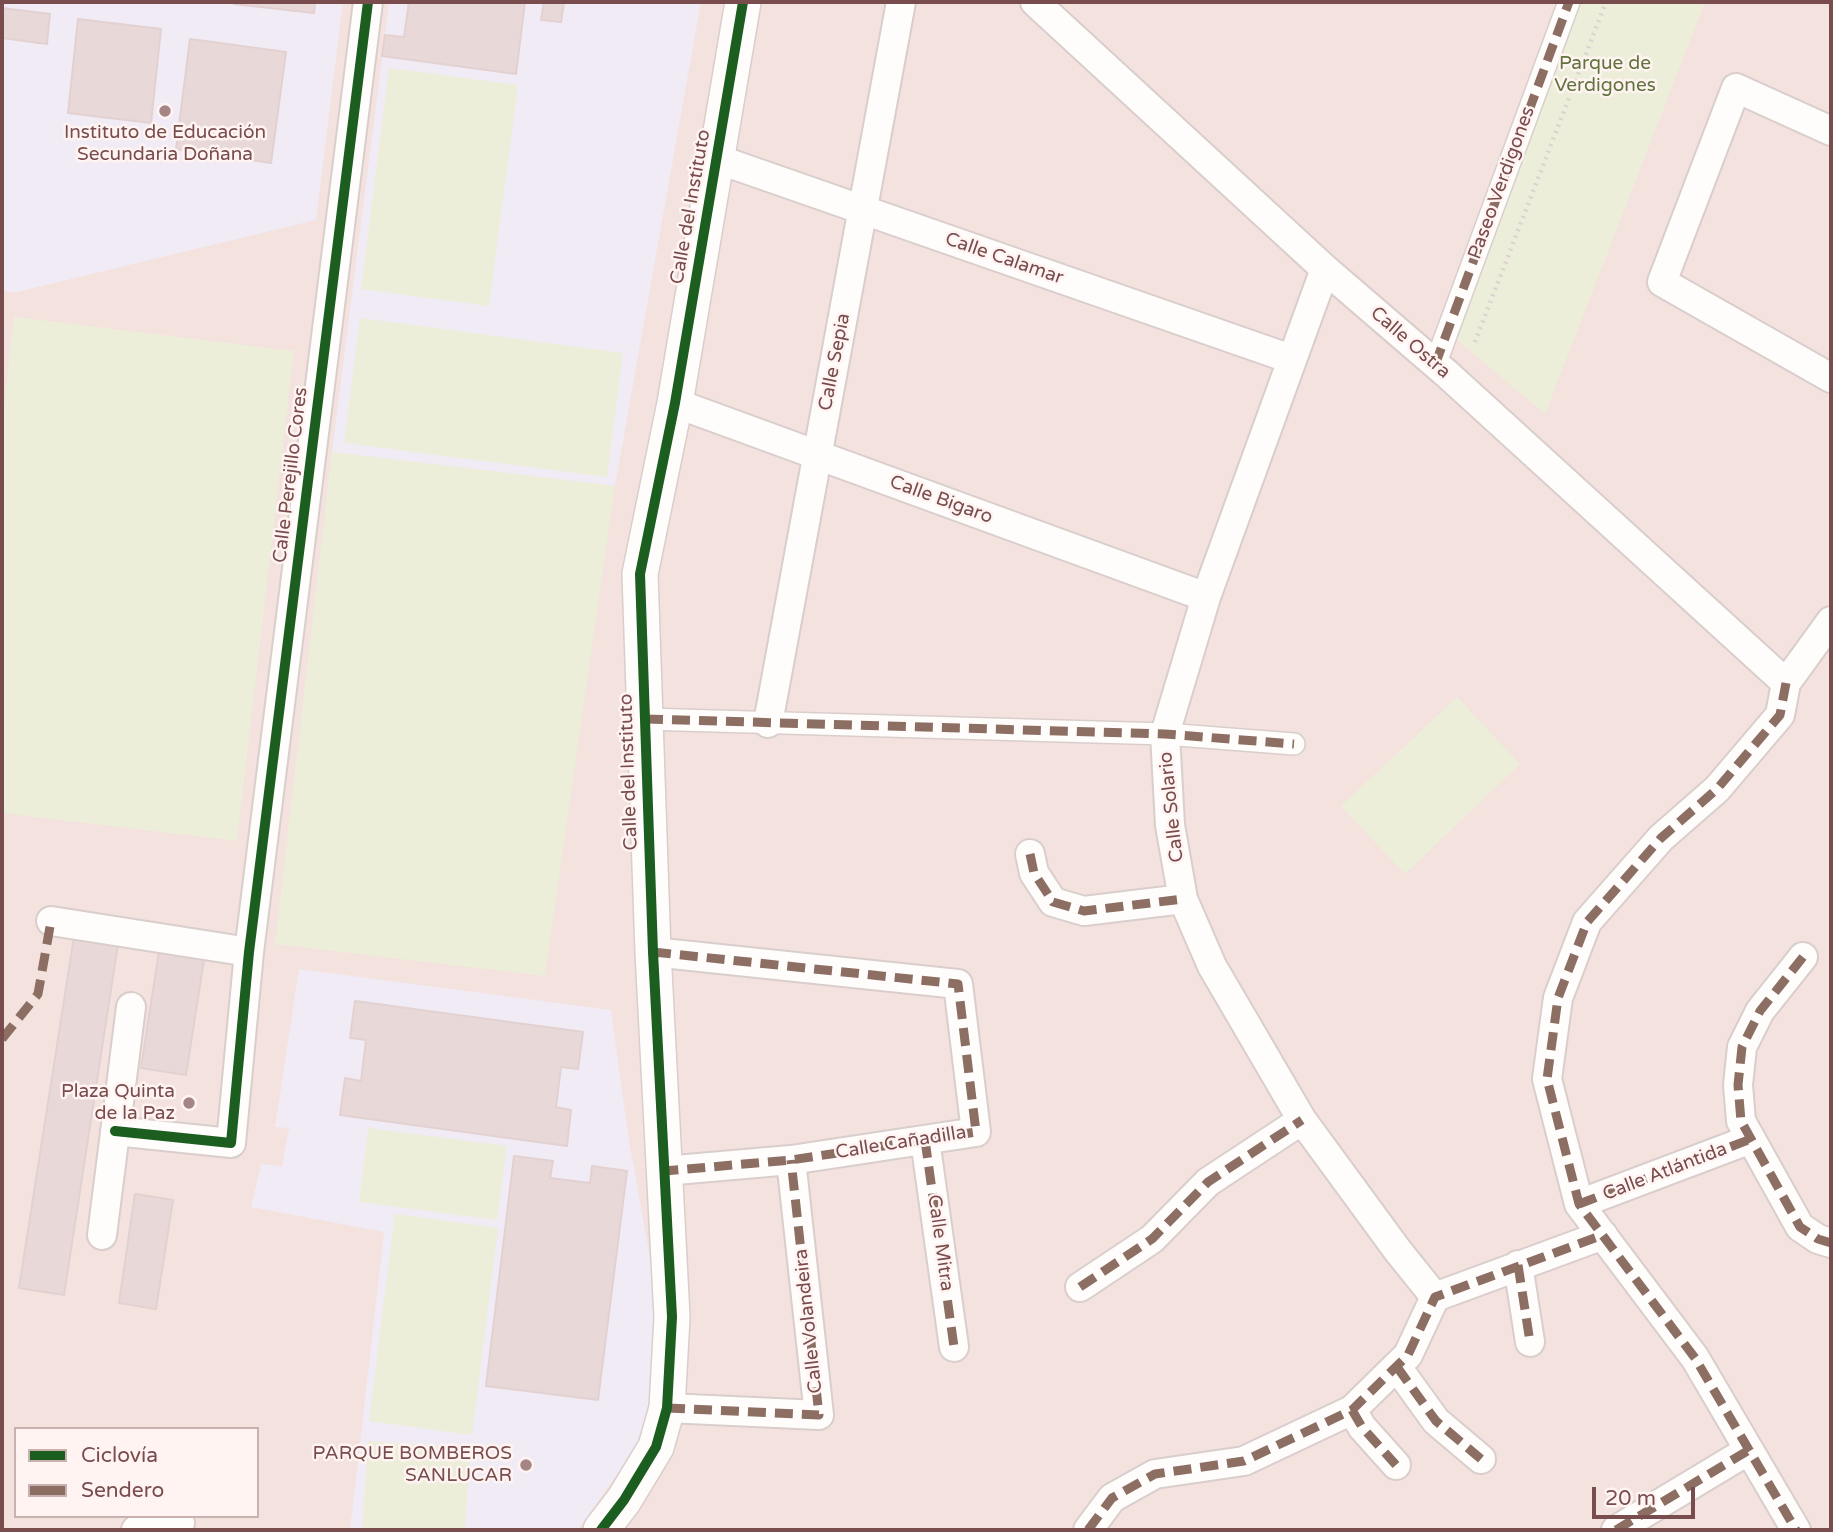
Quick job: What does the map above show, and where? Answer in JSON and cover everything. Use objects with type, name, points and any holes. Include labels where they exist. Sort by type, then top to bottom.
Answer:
[{"type":"street","name":"Calle Perejillo Cores","points":[[249,952],[368,2]]},
{"type":"street","name":"Calle del Instituto","points":[[601,1530],[624,1500],[656,1447],[667,1408],[672,1317],[653,952],[640,574],[675,403],[743,2]]},
{"type":"street","name":"Calle Sepia","points":[[768,723],[901,2]]},
{"type":"street","name":"Calle Ostra","points":[[1034,2],[1325,269],[1441,370],[1786,683]]},
{"type":"street","name":"Paseo Verdigones","points":[[1441,370],[1569,2]]},
{"type":"street","points":[[1831,131],[1735,88],[1662,282],[1831,378]]},
{"type":"street","name":"Calle Calamar","points":[[717,159],[1291,359]]},
{"type":"street","name":"Calle Solario","points":[[1325,269],[1206,597],[1165,734],[1170,825],[1183,899],[1212,967],[1302,1120],[1434,1297]]},
{"type":"street","name":"Calle Bigaro","points":[[675,403],[1206,597]]},
{"type":"street","points":[[1796,1530],[1695,1358],[1579,1204],[1547,1079],[1558,998],[1587,922],[1661,838],[1717,789],[1780,715],[1786,683],[1831,621]]},
{"type":"street","points":[[645,719],[1165,734],[1294,744]]},
{"type":"street","points":[[1030,854],[1034,873],[1053,902],[1084,911],[1183,899]]},
{"type":"street","points":[[51,921],[249,952],[231,1143],[116,1131]]},
{"type":"street","name":"Calle Cañadilla","points":[[653,952],[958,984],[976,1132],[791,1160],[664,1171]]},
{"type":"street","name":"Calle Atlántida","points":[[1803,957],[1760,1011],[1742,1047],[1738,1085],[1741,1121],[1800,1227],[1818,1239],[1831,1243]]},
{"type":"street","points":[[102,1236],[131,1007]]},
{"type":"street","points":[[1080,1287],[1152,1239],[1208,1182],[1302,1120]]},
{"type":"street","name":"Calle Atlántida","points":[[1579,1204],[1751,1139]]},
{"type":"street","name":"Calle Mitra","points":[[925,1140],[954,1347]]},
{"type":"street","name":"Calle Volandeira","points":[[667,1408],[819,1415],[791,1160]]},
{"type":"street","points":[[1088,1530],[1112,1497],[1155,1474],[1244,1461],[1352,1410],[1408,1354],[1434,1297],[1603,1235]]},
{"type":"street","points":[[1518,1265],[1530,1342]]},
{"type":"street","points":[[1397,1367],[1436,1421],[1481,1459]]},
{"type":"street","points":[[1352,1410],[1362,1427],[1396,1465]]},
{"type":"street","points":[[1616,1530],[1749,1450]]},
{"type":"street","points":[[136,1530],[180,1523]]},
{"type":"path","points":[[1441,370],[1478,339],[1606,2]]},
{"type":"shaded area","points":[[2,2],[1831,2],[1831,1530],[2,1530]]},
{"type":"shaded area","name":"Instituto de Educación Secundaria Doñana","points":[[2,2],[343,2],[316,220],[13,293],[2,290]]},
{"type":"shaded area","points":[[389,2],[701,2],[615,486],[332,452]]},
{"type":"shaded area","points":[[299,969],[611,1010],[629,1140],[657,1297],[646,1433],[578,1530],[350,1530],[384,1232],[251,1207],[261,1164],[282,1166],[289,1128],[275,1127]]},
{"type":"green space","name":"Parque de Verdigones","points":[[1561,2],[1705,2],[1545,414],[1439,325]]},
{"type":"green space","points":[[389,68],[518,85],[489,306],[361,289]]},
{"type":"green space","points":[[14,317],[294,351],[237,841],[2,813],[2,420]]},
{"type":"green space","points":[[360,318],[623,353],[607,477],[344,443]]},
{"type":"green space","points":[[332,452],[615,486],[545,976],[275,944]]},
{"type":"green space","points":[[1457,697],[1520,764],[1405,874],[1341,806]]},
{"type":"green space","points":[[368,1128],[507,1146],[497,1220],[359,1202]]},
{"type":"green space","points":[[395,1214],[498,1228],[472,1435],[369,1421]]},
{"type":"green space","points":[[368,1441],[470,1448],[465,1530],[362,1530]]},
{"type":"building","points":[[234,2],[315,2],[314,13]]},
{"type":"building","points":[[409,2],[525,2],[516,74],[382,56],[385,35],[404,37]]},
{"type":"building","points":[[544,2],[564,2],[561,22],[541,20]]},
{"type":"building","points":[[2,8],[50,14],[47,44],[2,38]]},
{"type":"building","points":[[78,19],[161,29],[151,123],[68,113]]},
{"type":"building","points":[[190,39],[286,52],[271,163],[176,149]]},
{"type":"building","points":[[74,937],[118,944],[64,1295],[19,1288]]},
{"type":"building","points":[[160,945],[205,953],[186,1075],[141,1068]]},
{"type":"building","points":[[355,1001],[583,1032],[578,1069],[561,1067],[556,1107],[571,1110],[567,1146],[340,1115],[345,1078],[361,1081],[366,1040],[350,1038]]},
{"type":"building","points":[[514,1156],[553,1161],[550,1178],[590,1183],[592,1166],[627,1171],[598,1400],[486,1386]]},
{"type":"building","points":[[135,1194],[173,1200],[156,1309],[119,1303]]},
{"type":"marked path","points":[[1435,365],[1569,2]]},
{"type":"marked path","points":[[1786,683],[1780,715],[1717,789],[1661,838],[1587,922],[1558,998],[1547,1079],[1579,1204],[1695,1358],[1796,1530]]},
{"type":"marked path","points":[[645,719],[1165,734],[1294,744]]},
{"type":"marked path","points":[[1030,854],[1034,873],[1053,902],[1084,911],[1183,899]]},
{"type":"marked path","points":[[2,1039],[38,994],[51,921]]},
{"type":"marked path","points":[[653,952],[958,984],[976,1132],[791,1160],[664,1171]]},
{"type":"marked path","points":[[1803,957],[1760,1011],[1742,1047],[1738,1085],[1741,1121],[1800,1227],[1818,1239],[1831,1243]]},
{"type":"marked path","points":[[1080,1287],[1152,1239],[1208,1182],[1302,1120]]},
{"type":"marked path","points":[[1579,1204],[1751,1139]]},
{"type":"marked path","points":[[925,1140],[954,1347]]},
{"type":"marked path","points":[[667,1408],[819,1415],[791,1160]]},
{"type":"marked path","points":[[1088,1530],[1112,1498],[1155,1474],[1244,1461],[1352,1410],[1408,1355],[1435,1297],[1603,1235]]},
{"type":"marked path","points":[[1518,1265],[1530,1342]]},
{"type":"marked path","points":[[1397,1367],[1436,1421],[1481,1459]]},
{"type":"marked path","points":[[1352,1410],[1362,1427],[1396,1465]]},
{"type":"marked path","points":[[1616,1530],[1749,1450]]},
{"type":"cycle path","points":[[115,1131],[231,1143],[249,952],[368,2]]},
{"type":"cycle path","points":[[601,1530],[624,1500],[656,1447],[667,1408],[672,1317],[653,952],[640,574],[675,403],[743,2]]},
{"type":"place","name":"Instituto de Educación Secundaria Doñana","points":[[165,111]]},
{"type":"place","name":"Plaza Quinta de la Paz","points":[[189,1103]]},
{"type":"place","name":"PARQUE BOMBEROS SANLUCAR","points":[[526,1465]]}]
